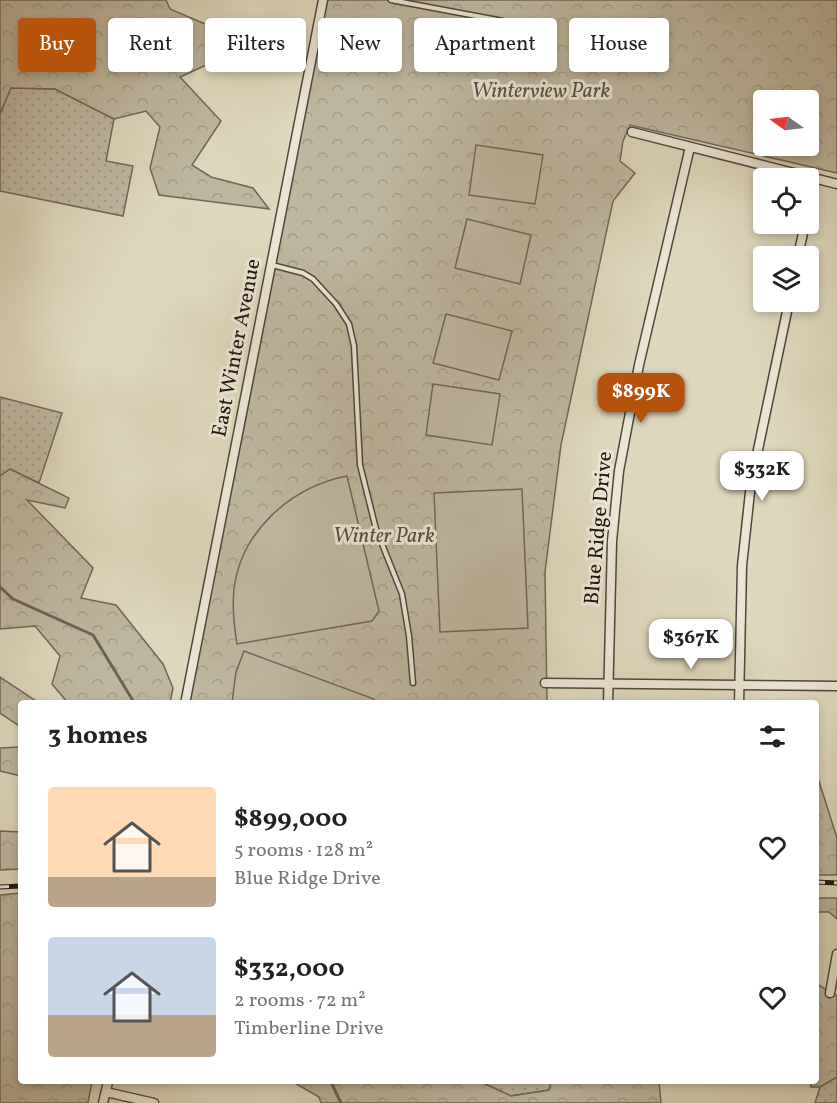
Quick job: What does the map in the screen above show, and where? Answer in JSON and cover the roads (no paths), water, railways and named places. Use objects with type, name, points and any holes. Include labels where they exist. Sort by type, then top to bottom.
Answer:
[{"type":"street","name":"East Winter Avenue","points":[[186,700],[323,0]]},
{"type":"street","points":[[632,132],[774,168]]},
{"type":"street","name":"Blue Ridge Drive","points":[[608,700],[612,541],[618,471],[639,365],[690,147]]},
{"type":"street","points":[[819,179],[837,184]]},
{"type":"street","points":[[739,700],[742,566],[751,483],[787,312]]},
{"type":"street","points":[[545,682],[837,686]]},
{"type":"street","points":[[830,993],[837,954]]},
{"type":"street","points":[[104,1103],[108,1084]]},
{"type":"street","points":[[106,1092],[154,1103]]},
{"type":"lane","points":[[391,0],[487,18]]},
{"type":"lane","points":[[271,265],[303,273],[313,279],[336,304],[350,324],[354,346],[360,465],[376,529],[402,594],[409,636],[412,682]]},
{"type":"waterway","points":[[0,587],[13,599],[93,635],[133,700]]},
{"type":"waterway","points":[[332,1084],[341,1103]]},
{"type":"railway","points":[[819,882],[837,883]]},
{"type":"railway","points":[[0,887],[18,886]]},
{"type":"park label","name":"Winterview Park","points":[[541,91]]},
{"type":"park label","name":"Winter Park","points":[[384,536]]}]
